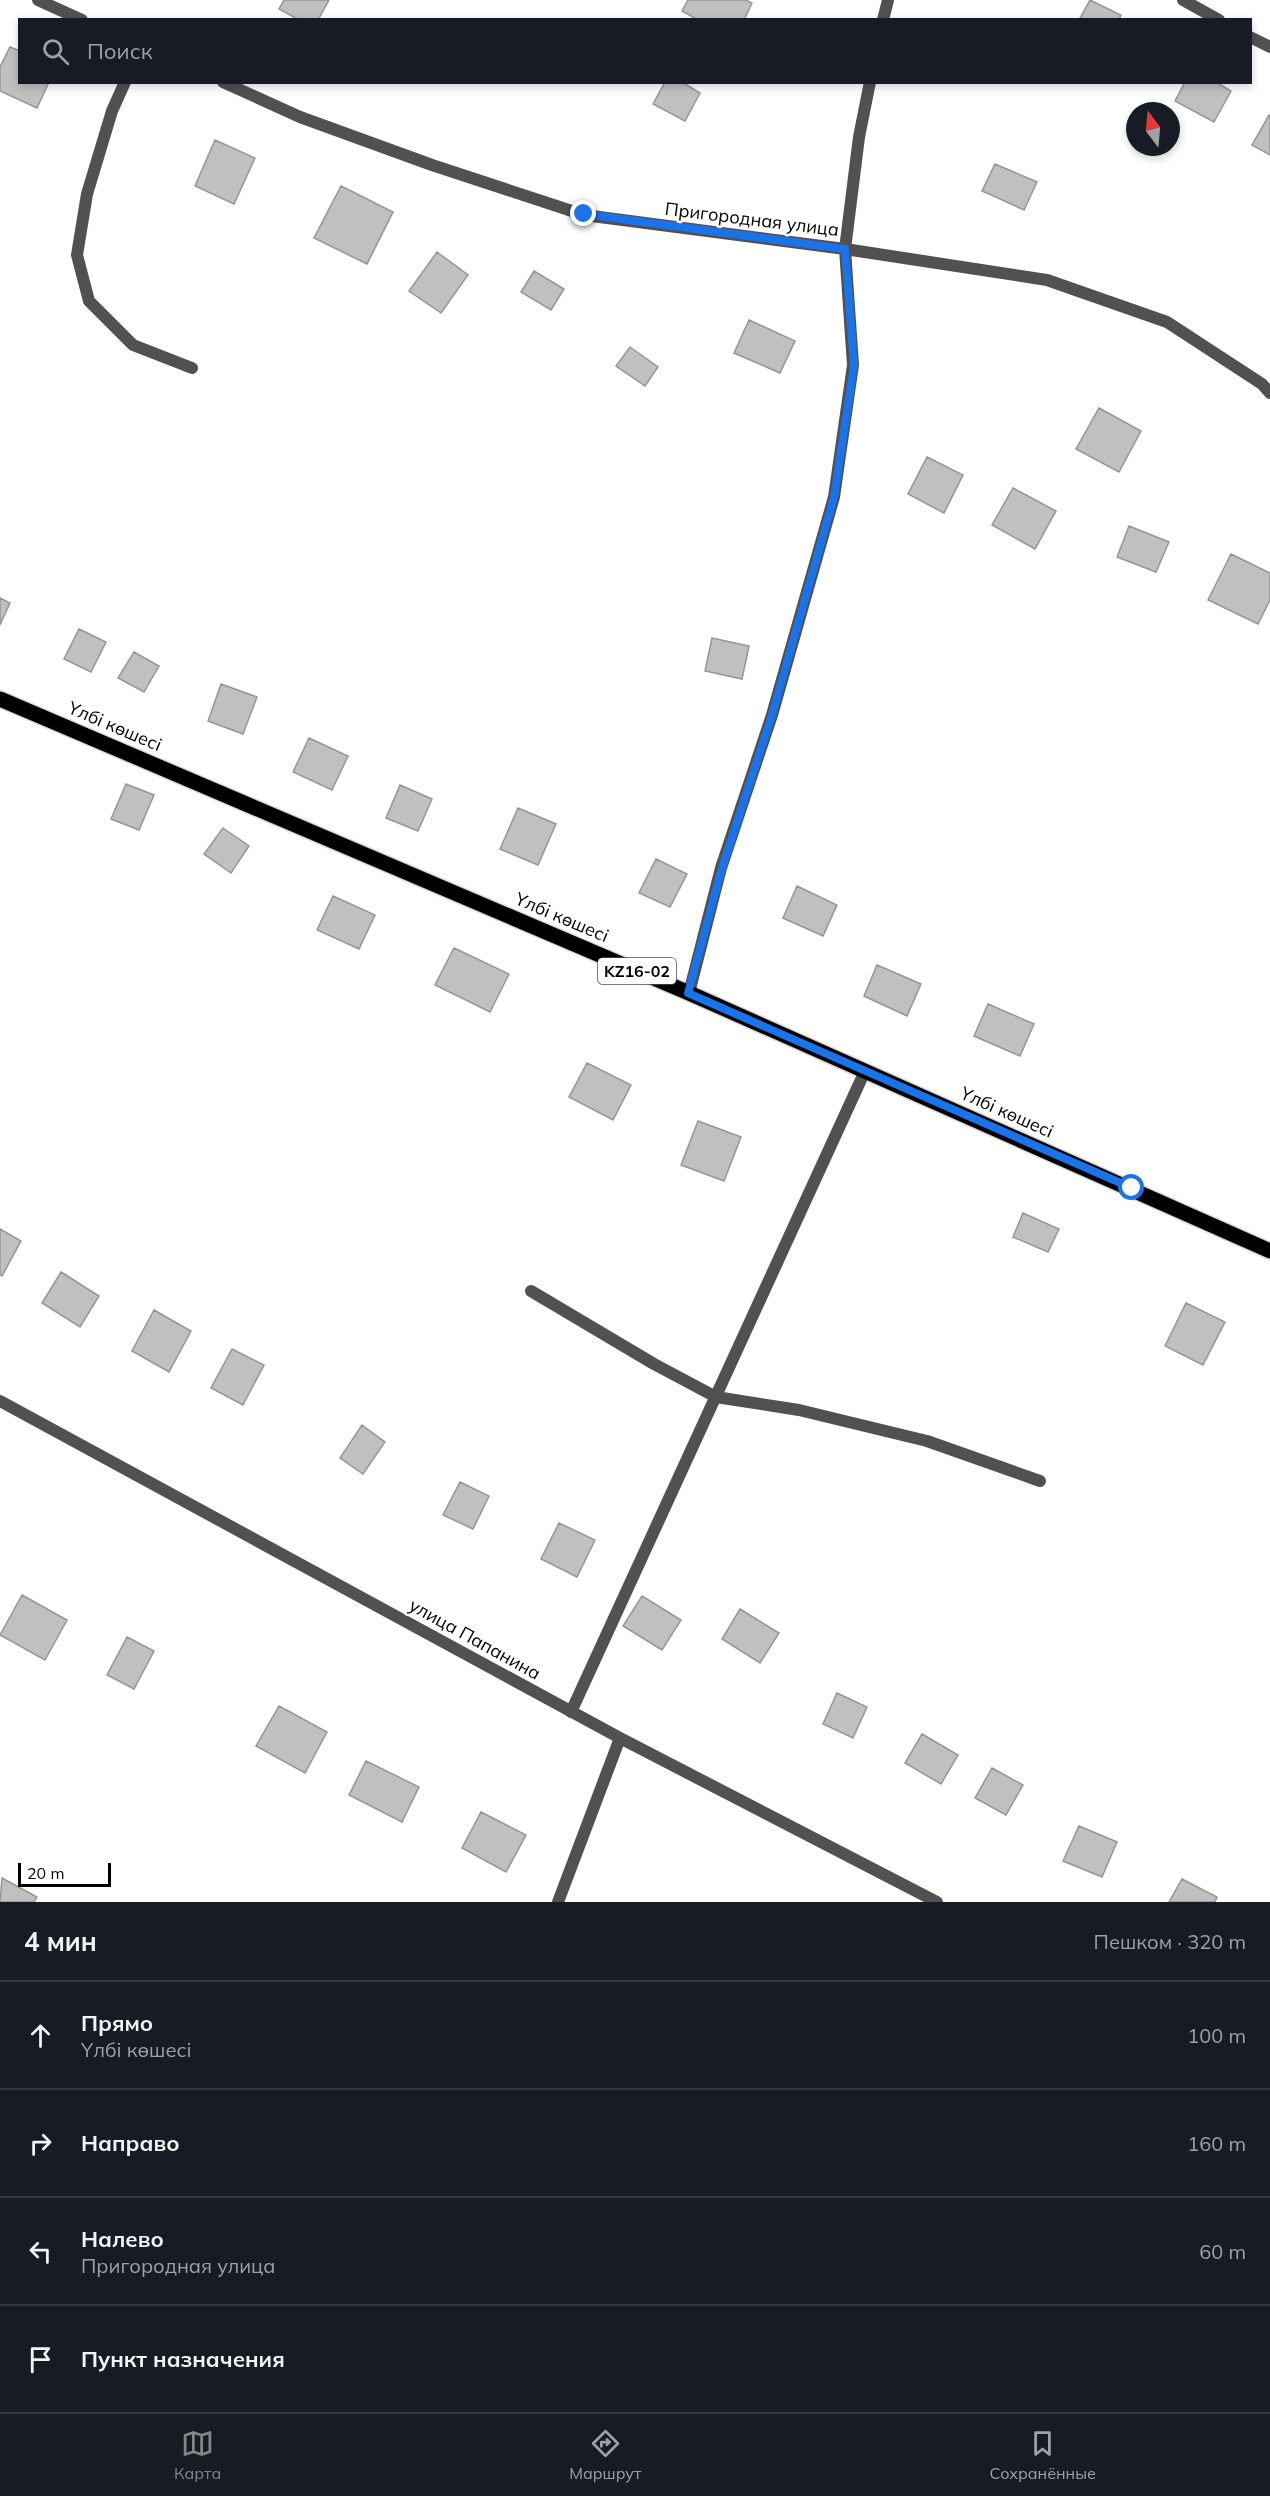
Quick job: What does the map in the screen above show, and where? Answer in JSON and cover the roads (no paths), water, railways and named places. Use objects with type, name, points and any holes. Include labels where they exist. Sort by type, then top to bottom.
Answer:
[{"type":"main road","name":"Үлбі көшесі","points":[[0,699],[688,993],[1270,1251]]},
{"type":"street","points":[[38,0],[78,18]]},
{"type":"street","points":[[884,18],[888,0]]},
{"type":"street","points":[[1183,0],[1215,18]]},
{"type":"street","points":[[1252,38],[1270,47]]},
{"type":"street","points":[[124,84],[112,111],[87,194],[77,255],[89,301],[133,345],[192,368]]},
{"type":"street","name":"Пригородная улица","points":[[227,84],[300,117],[432,165],[584,214],[845,249],[1047,280],[1167,322],[1262,384],[1270,393]]},
{"type":"street","points":[[688,993],[722,868],[772,715],[834,497],[854,365],[845,249],[870,84]]},
{"type":"street","points":[[571,1712],[865,1071]]},
{"type":"street","points":[[531,1290],[654,1364],[716,1397],[799,1410],[927,1441],[1040,1481]]},
{"type":"street","name":"улица Папанина","points":[[0,1401],[571,1712],[937,1902]]},
{"type":"street","points":[[558,1902],[620,1738]]}]
